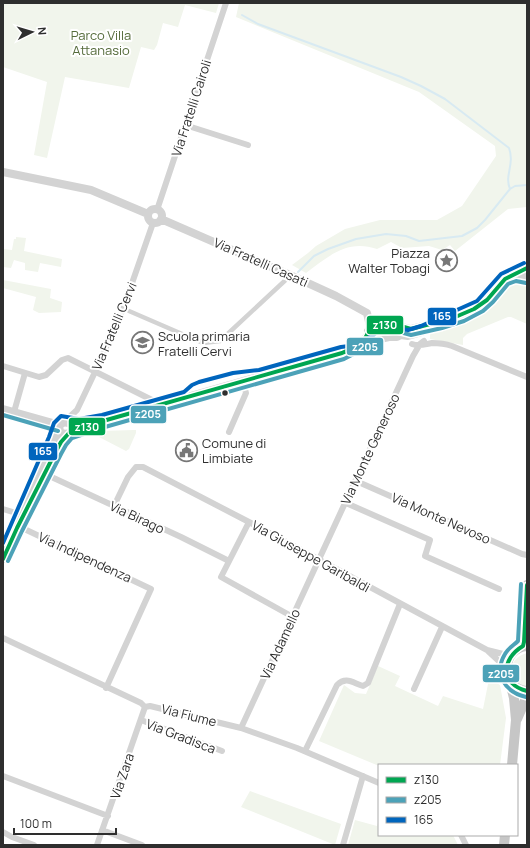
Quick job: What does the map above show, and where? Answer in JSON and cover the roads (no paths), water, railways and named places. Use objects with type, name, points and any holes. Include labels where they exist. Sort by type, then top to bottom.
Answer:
[{"type":"main road","points":[[512,764],[516,720],[514,698],[506,671],[508,660],[514,652],[525,646],[527,586]]},
{"type":"main road","points":[[510,682],[518,689],[527,691]]},
{"type":"main road","points":[[516,720],[527,696]]},
{"type":"street","name":"Via Fratelli Cairoli","points":[[157,210],[218,25],[228,5]]},
{"type":"street","points":[[185,125],[248,145]]},
{"type":"street","points":[[3,172],[91,190],[148,214],[149,219],[157,221],[161,212],[151,210],[148,214]]},
{"type":"street","name":"Via Fratelli Casati","points":[[157,221],[291,276],[370,312],[379,323]]},
{"type":"street","name":"Via Fratelli Cervi","points":[[63,424],[77,410],[95,372],[123,309],[157,221]]},
{"type":"street","points":[[399,333],[408,336],[422,332],[480,306],[503,281],[527,268]]},
{"type":"street","points":[[129,311],[203,343],[220,341],[291,276]]},
{"type":"street","points":[[509,277],[517,276],[527,278]]},
{"type":"street","points":[[360,308],[367,314],[371,337],[378,340]]},
{"type":"street","points":[[63,424],[60,431],[62,434],[160,404],[243,382],[342,353],[359,351],[378,340],[391,337],[407,329],[453,318]]},
{"type":"street","points":[[369,328],[379,323],[388,326],[396,325],[399,333],[416,345],[431,343]]},
{"type":"street","points":[[342,353],[362,343],[367,338],[369,328]]},
{"type":"street","points":[[422,332],[424,341],[452,346],[527,377]]},
{"type":"street","name":"Via Monte Generoso","points":[[319,560],[413,356],[416,345],[424,341]]},
{"type":"street","points":[[3,366],[43,377],[65,358],[68,358],[160,404]]},
{"type":"street","points":[[14,412],[25,373]]},
{"type":"street","points":[[187,397],[195,390],[201,388],[235,379],[260,376]]},
{"type":"street","points":[[229,432],[246,393],[243,382]]},
{"type":"street","points":[[3,408],[63,424],[79,425],[103,421]]},
{"type":"street","points":[[18,527],[63,424]]},
{"type":"street","points":[[3,559],[61,442],[68,433]]},
{"type":"street","name":"Via Giuseppe Garibaldi","points":[[114,506],[134,468],[143,467],[249,522],[487,650],[503,654],[510,654],[514,652]]},
{"type":"street","name":"Via Birago","points":[[45,474],[229,561]]},
{"type":"street","name":"Via Monte Nevoso","points":[[356,481],[519,553],[527,555]]},
{"type":"street","points":[[346,503],[430,540],[425,556],[499,589]]},
{"type":"street","points":[[3,509],[22,515]]},
{"type":"street","points":[[249,522],[221,577],[293,617]]},
{"type":"street","name":"Via Indipendenza","points":[[18,527],[151,589],[106,688]]},
{"type":"street","name":"Via Adamello","points":[[241,728],[319,560]]},
{"type":"street","points":[[305,751],[337,685],[341,680],[363,686],[368,683],[400,604]]},
{"type":"street","points":[[414,689],[442,627]]},
{"type":"street","name":"Via Fiume","points":[[3,638],[106,688],[141,703],[145,707],[150,706],[241,728],[305,751],[378,783]]},
{"type":"street","name":"Via Giuseppe Garibaldi","points":[[487,650],[502,664],[506,671]]},
{"type":"street","name":"Via Zara","points":[[97,845],[145,707]]},
{"type":"street","name":"Via Gradisca","points":[[141,720],[222,751]]},
{"type":"street","points":[[3,776],[108,816]]},
{"type":"street","points":[[343,845],[363,776]]},
{"type":"street","points":[[102,830],[142,845]]},
{"type":"street","points":[[3,832],[34,845]]},
{"type":"street","points":[[462,836],[466,845]]},
{"type":"waterway","points":[[242,15],[258,24],[401,77],[445,99],[509,148],[511,160],[508,184],[510,189]]},
{"type":"waterway","points":[[298,272],[314,256],[328,249],[356,239],[386,234],[406,236],[419,241],[462,236],[477,228],[510,189],[515,186],[527,185]]},
{"type":"place","name":"Piazza Walter Tobagi","points":[[446,260]]},
{"type":"place","name":"Scuola primaria Fratelli Cervi","points":[[142,343]]},
{"type":"place","name":"Comune di Limbiate","points":[[186,450]]},
{"type":"park label","name":"Parco Villa Attanasio","points":[[101,42]]}]
